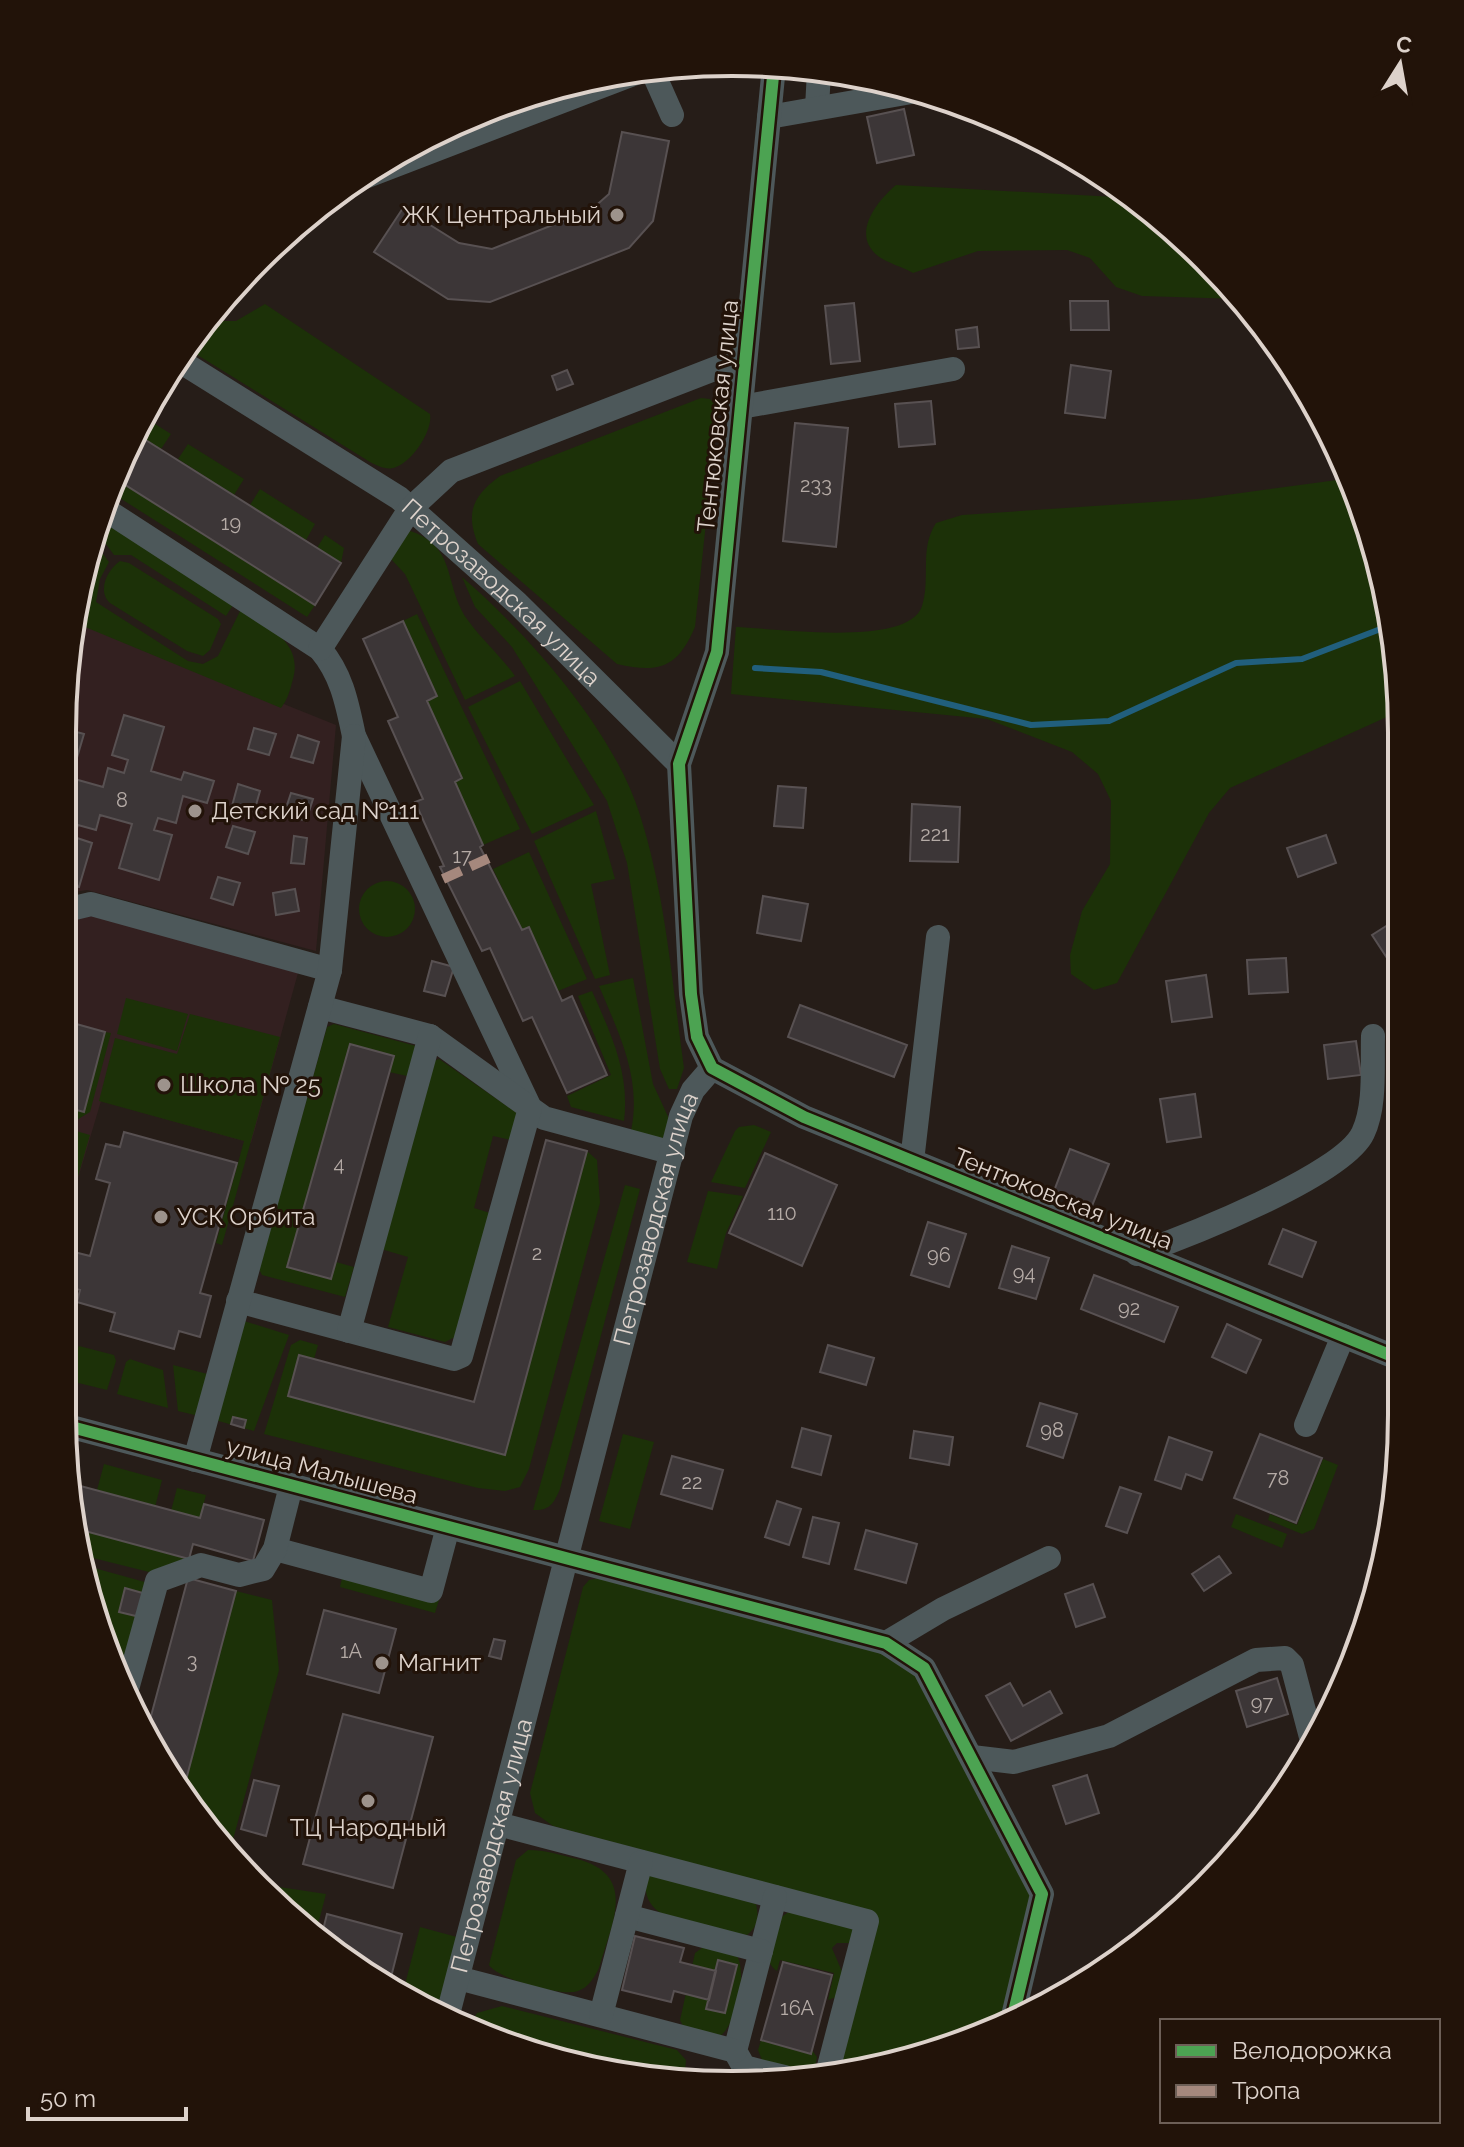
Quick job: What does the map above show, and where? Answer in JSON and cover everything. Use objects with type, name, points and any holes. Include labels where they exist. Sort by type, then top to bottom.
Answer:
[{"type":"street","name":"Тентюковская улица","points":[[679,764],[717,652],[773,77]]},
{"type":"street","points":[[657,81],[672,115]]},
{"type":"street","points":[[817,108],[818,82]]},
{"type":"street","points":[[769,117],[890,96]]},
{"type":"street","points":[[482,126],[563,98]]},
{"type":"street","points":[[320,649],[410,509],[451,471],[745,357]]},
{"type":"street","name":"Петрозаводская улица","points":[[188,366],[386,490],[410,509],[517,603],[679,764],[691,994],[697,1037],[712,1068],[693,1090],[681,1116],[569,1560],[450,2007]]},
{"type":"street","points":[[741,407],[953,369]]},
{"type":"street","points":[[113,515],[320,649],[334,665],[345,691],[354,736],[530,1108],[461,1356],[454,1359],[238,1301]]},
{"type":"street","points":[[195,1460],[330,970],[354,736]]},
{"type":"street","points":[[76,908],[91,904],[330,970]]},
{"type":"street","points":[[912,1161],[938,937]]},
{"type":"street","points":[[320,1007],[430,1036],[544,1118],[673,1153]]},
{"type":"street","points":[[349,1331],[430,1036]]},
{"type":"street","points":[[1137,1254],[1193,1235],[1255,1206],[1349,1154],[1362,1135],[1370,1113],[1373,1036]]},
{"type":"street","name":"Тентюковская улица","points":[[712,1068],[804,1117],[1388,1354]]},
{"type":"street","points":[[1306,1425],[1343,1336]]},
{"type":"street","name":"улица Малышева","points":[[76,1428],[886,1643],[924,1668],[1042,1894],[1015,2006]]},
{"type":"street","points":[[131,1676],[157,1581],[201,1565],[239,1575],[263,1569],[275,1549],[291,1486]]},
{"type":"street","points":[[275,1549],[431,1591],[448,1527]]},
{"type":"street","points":[[886,1643],[943,1609],[1049,1558]]},
{"type":"street","points":[[972,1757],[1014,1762],[1109,1736],[1256,1660],[1285,1658],[1292,1665],[1308,1727]]},
{"type":"street","points":[[498,1824],[867,1921],[830,2063]]},
{"type":"street","points":[[601,2015],[641,1862]]},
{"type":"street","points":[[758,2070],[744,2067],[735,2051],[775,1897]]},
{"type":"street","points":[[627,1916],[761,1951]]},
{"type":"street","points":[[458,1978],[735,2051]]},
{"type":"shaded area","name":"Детский сад №111","points":[[86,624],[336,725],[316,951],[87,890],[76,892],[77,689]]},
{"type":"shaded area","name":"Школа № 25","points":[[90,915],[298,973],[251,1143],[101,1101],[76,1185],[76,920]]},
{"type":"green space","points":[[896,185],[1110,197],[1165,239],[1225,299],[1142,296],[1116,287],[1090,258],[1067,250],[978,251],[913,273],[878,256],[866,238],[870,218]]},
{"type":"green space","points":[[265,304],[430,414],[425,436],[415,452],[393,468],[373,464],[197,355],[222,321],[236,321]]},
{"type":"green space","points":[[701,398],[710,399],[718,408],[695,627],[682,651],[666,664],[645,668],[617,664],[478,544],[472,523],[474,506],[483,491],[500,476]]},
{"type":"green space","points":[[154,423],[171,434],[161,449],[145,439]]},
{"type":"green space","points":[[188,444],[244,479],[234,495],[178,459]]},
{"type":"green space","points":[[1338,480],[1366,562],[1375,604],[1387,689],[1388,717],[1230,788],[1209,813],[1117,983],[1094,990],[1071,974],[1070,955],[1082,911],[1110,864],[1111,801],[1098,774],[1072,752],[987,719],[731,694],[736,627],[838,633],[893,627],[912,619],[922,606],[926,585],[926,553],[936,523],[962,515],[1197,499]]},
{"type":"green space","points":[[125,485],[315,605],[307,617],[120,498]]},
{"type":"green space","points":[[260,489],[315,524],[306,540],[250,505]]},
{"type":"green space","points":[[112,519],[237,599],[226,616],[131,555],[114,555],[104,542]]},
{"type":"green space","points":[[407,530],[435,545],[467,619],[515,676],[465,700],[405,574],[390,558]]},
{"type":"green space","points":[[325,535],[344,548],[341,563],[317,548]]},
{"type":"green space","points":[[101,552],[109,562],[100,579],[96,602],[188,661],[203,664],[218,656],[241,609],[272,629],[288,645],[295,666],[290,691],[281,708],[85,627]]},
{"type":"green space","points":[[120,561],[129,563],[218,619],[221,624],[210,650],[203,656],[187,651],[110,603],[104,593],[105,581]]},
{"type":"green space","points":[[462,577],[541,655],[566,686],[610,750],[627,782],[649,846],[662,909],[684,1068],[677,1089],[669,1089],[660,1069],[627,863],[607,801],[512,647],[475,607]]},
{"type":"green space","points":[[417,614],[520,829],[483,845],[455,782],[462,778],[427,701],[437,696],[403,621]]},
{"type":"green space","points":[[520,681],[594,805],[532,834],[468,707]]},
{"type":"green space","points":[[596,811],[615,879],[591,884],[610,975],[595,979],[534,841]]},
{"type":"green space","points":[[529,852],[587,979],[558,991],[529,928],[522,930],[493,869]]},
{"type":"green space","points":[[387,881],[407,889],[415,909],[407,929],[387,937],[367,929],[359,909],[367,889]]},
{"type":"green space","points":[[633,978],[653,1084],[671,1123],[663,1140],[631,1131],[634,1112],[631,1074],[621,1039],[599,986]]},
{"type":"green space","points":[[592,991],[622,1070],[624,1121],[571,1107],[567,1096],[611,1075],[578,996]]},
{"type":"green space","points":[[126,998],[188,1014],[177,1051],[117,1034]]},
{"type":"green space","points":[[190,1014],[280,1037],[222,1245],[216,1243],[244,1141],[99,1101],[115,1038],[177,1054]]},
{"type":"green space","points":[[334,1024],[416,1046],[407,1076],[389,1072],[393,1056],[350,1044],[287,1266],[330,1279],[336,1262],[354,1267],[345,1297],[262,1275],[259,1269],[327,1027]]},
{"type":"green space","points":[[105,1032],[111,1033],[90,1112],[76,1120],[76,1109],[84,1111]]},
{"type":"green space","points":[[439,1059],[517,1113],[511,1140],[493,1136],[474,1208],[490,1213],[455,1337],[445,1342],[388,1327],[408,1257],[381,1249],[434,1061]]},
{"type":"green space","points":[[754,1125],[771,1132],[745,1188],[711,1182],[735,1131],[739,1127]]},
{"type":"green space","points":[[76,1131],[90,1135],[76,1184]]},
{"type":"green space","points":[[587,1151],[597,1160],[600,1203],[529,1469],[520,1487],[505,1491],[478,1488],[264,1434],[291,1345],[300,1340],[318,1345],[314,1359],[299,1356],[288,1396],[505,1454]]},
{"type":"green space","points":[[625,1185],[640,1189],[560,1489],[551,1505],[533,1510]]},
{"type":"green space","points":[[708,1191],[743,1196],[726,1233],[717,1269],[687,1262]]},
{"type":"green space","points":[[244,1321],[289,1335],[254,1431],[215,1420]]},
{"type":"green space","points":[[79,1346],[114,1355],[116,1361],[107,1390],[76,1382],[76,1350]]},
{"type":"green space","points":[[130,1359],[163,1370],[168,1408],[117,1394],[126,1362]]},
{"type":"green space","points":[[173,1365],[215,1376],[203,1417],[178,1411]]},
{"type":"green space","points":[[623,1434],[654,1442],[630,1529],[599,1521]]},
{"type":"green space","points":[[1323,1459],[1338,1465],[1314,1529],[1302,1534],[1268,1520],[1270,1514],[1297,1525]]},
{"type":"green space","points":[[104,1464],[162,1480],[155,1507],[97,1490]]},
{"type":"green space","points":[[177,1488],[206,1495],[200,1518],[171,1511]]},
{"type":"green space","points":[[1236,1514],[1287,1534],[1282,1548],[1231,1527]]},
{"type":"green space","points":[[87,1532],[189,1559],[153,1573],[92,1558]]},
{"type":"green space","points":[[94,1568],[152,1584],[150,1594],[125,1589],[119,1612],[143,1618],[129,1672]]},
{"type":"green space","points":[[343,1574],[439,1600],[435,1613],[340,1587]]},
{"type":"green space","points":[[599,1578],[877,1651],[915,1673],[1031,1894],[1003,2012],[902,2049],[841,2061],[865,1910],[553,1826],[535,1813],[530,1793],[583,1587],[589,1580]]},
{"type":"green space","points":[[236,1591],[272,1600],[279,1670],[233,1840],[186,1778]]},
{"type":"green space","points":[[528,1850],[559,1854],[596,1867],[608,1877],[614,1889],[614,1919],[599,1968],[588,1985],[578,1991],[531,1986],[504,1976],[489,1965],[516,1860]]},
{"type":"green space","points":[[648,1874],[756,1904],[755,1925],[747,1935],[696,1926],[663,1914],[652,1904],[646,1891]]},
{"type":"green space","points":[[276,1887],[326,1894],[318,1923]]},
{"type":"green space","points":[[793,1910],[853,1926],[852,1943],[837,1943],[832,1948],[843,1974],[839,1996],[828,2000],[834,1973],[780,1960],[777,1971],[771,1965],[768,1957],[770,1938],[779,1920]]},
{"type":"green space","points":[[420,1927],[457,1937],[440,2002],[405,1984]]},
{"type":"green space","points":[[706,1945],[736,1954],[741,1972],[736,2009],[720,2036],[684,2028],[680,2020],[695,1953]]},
{"type":"green space","points":[[502,2006],[677,2050],[686,2060],[685,2070],[562,2049],[481,2021],[474,2018],[477,2013]]},
{"type":"green space","points":[[761,2040],[810,2054],[812,2050],[817,2057],[815,2065],[790,2068],[762,2060],[758,2050]]},
{"type":"building","points":[[904,109],[914,155],[877,163],[867,117]]},
{"type":"building","name":"ЖК Центральный","points":[[622,132],[669,141],[653,221],[629,248],[490,302],[448,299],[374,252],[403,208],[459,243],[492,249],[591,210],[609,194]]},
{"type":"building","points":[[1070,301],[1108,301],[1109,330],[1071,330]]},
{"type":"building","points":[[854,303],[860,361],[831,364],[825,306]]},
{"type":"building","points":[[977,327],[979,347],[958,349],[956,330]]},
{"type":"building","points":[[1071,365],[1111,371],[1105,418],[1065,413]]},
{"type":"building","points":[[567,370],[573,384],[557,390],[552,376]]},
{"type":"building","points":[[931,401],[935,444],[899,447],[895,404]]},
{"type":"building","points":[[795,423],[848,428],[836,547],[783,541]]},
{"type":"building","points":[[145,440],[341,563],[315,605],[125,485]]},
{"type":"building","points":[[403,621],[437,696],[427,701],[462,778],[455,782],[483,845],[480,847],[522,930],[529,927],[562,1001],[572,996],[607,1075],[567,1093],[532,1017],[523,1021],[490,948],[482,951],[440,867],[444,866],[415,802],[423,799],[388,721],[398,717],[363,639]]},
{"type":"building","points":[[124,715],[164,727],[151,771],[181,780],[184,772],[214,781],[207,803],[183,796],[176,823],[158,818],[154,830],[172,835],[159,880],[119,868],[132,824],[100,815],[96,830],[78,825],[76,831],[76,779],[103,787],[108,768],[124,773],[128,760],[112,755]]},
{"type":"building","points":[[254,728],[276,734],[269,755],[248,749]]},
{"type":"building","points":[[76,732],[84,734],[76,761]]},
{"type":"building","points":[[298,735],[319,742],[313,763],[291,757]]},
{"type":"building","points":[[238,784],[260,791],[254,812],[232,806]]},
{"type":"building","points":[[778,786],[806,788],[803,828],[774,826]]},
{"type":"building","points":[[291,793],[313,799],[306,821],[284,814]]},
{"type":"building","points":[[912,804],[960,807],[958,862],[910,861]]},
{"type":"building","points":[[233,826],[255,832],[248,854],[226,847]]},
{"type":"building","points":[[1326,835],[1336,863],[1298,877],[1287,848]]},
{"type":"building","points":[[294,836],[307,838],[304,864],[291,863]]},
{"type":"building","points":[[76,838],[92,843],[79,887],[76,886]]},
{"type":"building","points":[[218,877],[240,883],[233,905],[211,898]]},
{"type":"building","points":[[295,889],[299,911],[276,915],[273,893]]},
{"type":"building","points":[[763,896],[808,904],[801,941],[757,933]]},
{"type":"building","points":[[1388,925],[1388,960],[1372,935]]},
{"type":"building","points":[[1286,958],[1288,992],[1249,994],[1247,960]]},
{"type":"building","points":[[432,961],[454,967],[445,996],[424,991]]},
{"type":"building","points":[[1206,975],[1212,1017],[1172,1022],[1166,981]]},
{"type":"building","points":[[800,1005],[907,1045],[894,1077],[788,1037]]},
{"type":"building","points":[[76,1024],[105,1032],[84,1112],[76,1110]]},
{"type":"building","points":[[1356,1041],[1361,1075],[1328,1079],[1324,1045]]},
{"type":"building","points":[[350,1044],[394,1056],[331,1279],[287,1267]]},
{"type":"building","points":[[1195,1094],[1201,1137],[1167,1142],[1160,1099]]},
{"type":"building","name":"УСК Орбита","points":[[124,1132],[237,1163],[200,1293],[211,1296],[200,1337],[179,1331],[174,1349],[110,1331],[115,1313],[77,1302],[80,1290],[76,1289],[76,1252],[90,1256],[110,1183],[96,1179],[106,1144],[120,1147]]},
{"type":"building","points":[[546,1140],[587,1151],[505,1455],[288,1396],[299,1355],[474,1402]]},
{"type":"building","points":[[1070,1149],[1109,1164],[1092,1206],[1054,1191]]},
{"type":"building","points":[[765,1153],[837,1185],[802,1266],[729,1233]]},
{"type":"building","points":[[928,1222],[966,1234],[949,1287],[911,1275]]},
{"type":"building","points":[[1283,1229],[1316,1242],[1302,1277],[1269,1264]]},
{"type":"building","points":[[1012,1246],[1049,1258],[1036,1299],[999,1288]]},
{"type":"building","points":[[1094,1275],[1178,1307],[1164,1342],[1081,1309]]},
{"type":"building","points":[[1227,1324],[1261,1340],[1246,1373],[1212,1357]]},
{"type":"building","points":[[828,1345],[874,1358],[866,1385],[820,1372]]},
{"type":"building","points":[[1040,1403],[1077,1414],[1063,1458],[1027,1446]]},
{"type":"building","points":[[233,1417],[246,1420],[244,1428],[231,1424]]},
{"type":"building","points":[[802,1428],[831,1436],[821,1475],[792,1467]]},
{"type":"building","points":[[914,1431],[953,1437],[949,1465],[910,1458]]},
{"type":"building","points":[[1260,1434],[1322,1458],[1296,1523],[1234,1498]]},
{"type":"building","points":[[1169,1437],[1212,1452],[1202,1480],[1186,1474],[1181,1489],[1155,1480]]},
{"type":"building","points":[[672,1456],[723,1470],[712,1509],[661,1494]]},
{"type":"building","points":[[80,1486],[200,1518],[204,1504],[264,1520],[253,1561],[193,1544],[189,1559],[87,1532]]},
{"type":"building","points":[[1120,1487],[1141,1494],[1127,1533],[1106,1526]]},
{"type":"building","points":[[777,1501],[801,1509],[789,1545],[765,1537]]},
{"type":"building","points":[[813,1517],[839,1523],[829,1564],[803,1557]]},
{"type":"building","points":[[866,1530],[917,1544],[906,1583],[855,1569]]},
{"type":"building","points":[[1219,1556],[1231,1573],[1204,1591],[1192,1574]]},
{"type":"building","points":[[188,1578],[236,1591],[186,1778],[151,1718]]},
{"type":"building","points":[[1093,1584],[1105,1617],[1076,1627],[1065,1594]]},
{"type":"building","points":[[125,1588],[146,1594],[140,1617],[119,1612]]},
{"type":"building","points":[[324,1610],[396,1629],[379,1693],[307,1674]]},
{"type":"building","points":[[494,1639],[505,1641],[501,1659],[489,1656]]},
{"type":"building","points":[[1277,1678],[1288,1714],[1247,1727],[1236,1691]]},
{"type":"building","points":[[1010,1683],[1023,1706],[1050,1691],[1062,1713],[1011,1741],[986,1696]]},
{"type":"building","name":"ТЦ Народный","points":[[343,1714],[433,1737],[393,1888],[303,1864]]},
{"type":"building","points":[[1087,1775],[1099,1813],[1066,1824],[1053,1786]]},
{"type":"building","points":[[254,1780],[279,1786],[266,1836],[241,1829]]},
{"type":"building","points":[[327,1914],[402,1934],[392,1975],[368,1960],[324,1928]]},
{"type":"building","points":[[635,1936],[684,1948],[680,1962],[716,1971],[709,2000],[674,1991],[671,2002],[622,1990]]},
{"type":"building","points":[[718,1960],[737,1965],[725,2013],[706,2009]]},
{"type":"building","points":[[783,1962],[832,1975],[811,2054],[761,2040]]},
{"type":"waterway","points":[[755,668],[821,672],[1031,725],[1109,721],[1236,663],[1302,659],[1379,629]]},
{"type":"marked path","points":[[443,879],[489,858]]},
{"type":"cycle path","points":[[773,77],[717,652],[679,764],[691,994],[697,1037],[712,1068],[804,1117],[1388,1354]]},
{"type":"cycle path","points":[[76,1428],[886,1643],[924,1668],[1042,1894],[1015,2006]]},
{"type":"place","name":"ЖК Центральный","points":[[617,215]]},
{"type":"place","name":"Детский сад №111","points":[[195,811]]},
{"type":"place","name":"Школа № 25","points":[[164,1085]]},
{"type":"place","name":"УСК Орбита","points":[[161,1217]]},
{"type":"place","name":"Магнит","points":[[382,1663]]},
{"type":"place","name":"ТЦ Народный","points":[[368,1801]]}]
